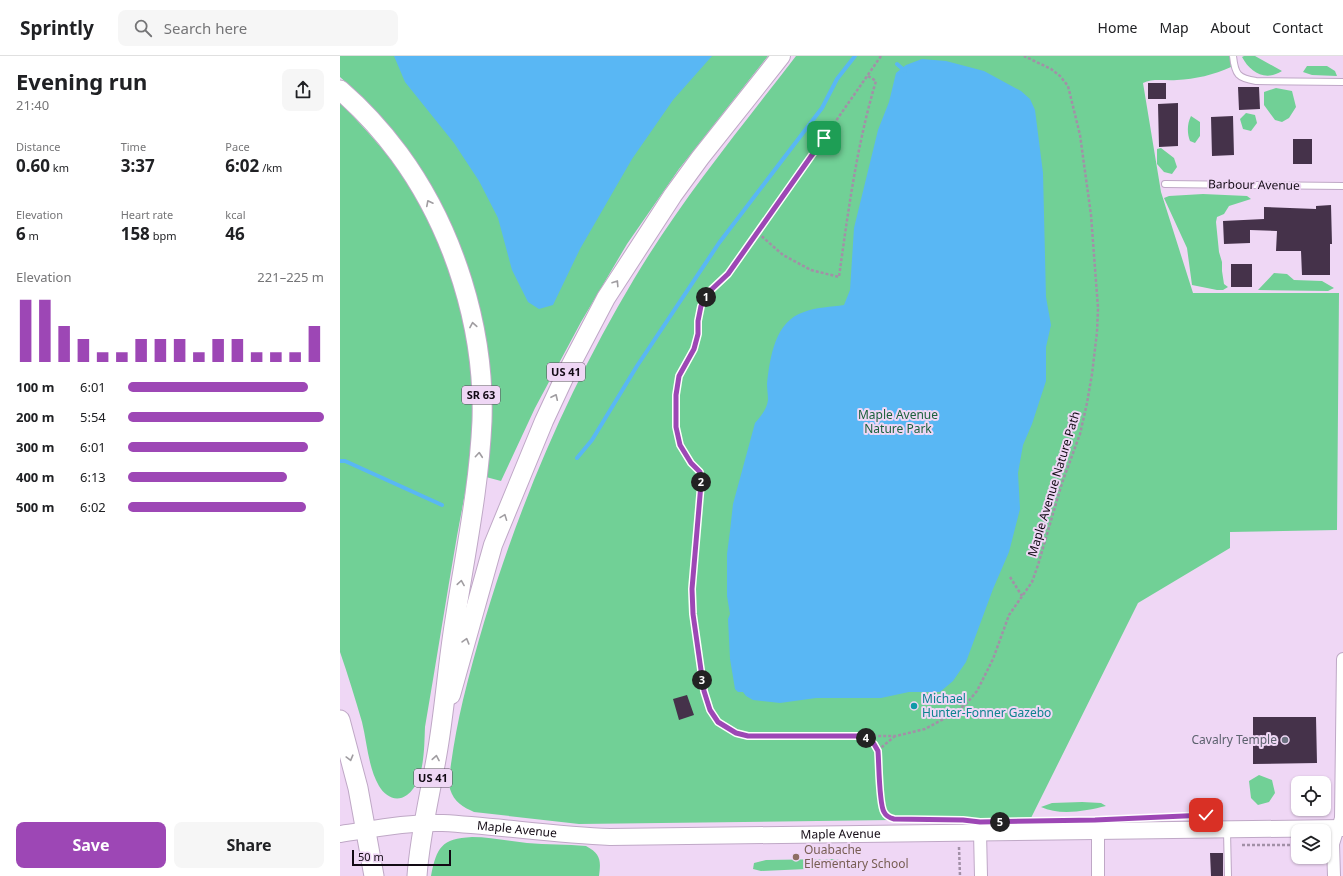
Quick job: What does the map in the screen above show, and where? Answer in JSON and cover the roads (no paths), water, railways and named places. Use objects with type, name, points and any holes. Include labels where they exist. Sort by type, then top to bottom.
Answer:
[{"type":"highway","name":"SR 63","points":[[342,92],[370,118],[399,154],[429,201],[458,270],[473,321],[478,353],[481,379],[482,419],[477,485],[453,629],[441,733]]},
{"type":"highway","points":[[340,720],[358,788],[374,876]]},
{"type":"highway","name":"US 41","points":[[417,876],[418,854],[441,733]]},
{"type":"main road","name":"US 41","points":[[441,733],[493,545],[540,428],[565,376],[606,298],[673,195],[700,158],[781,56]]},
{"type":"main road","name":"Maple Avenue","points":[[340,834],[404,824],[443,824],[610,837],[1340,828]]},
{"type":"street","points":[[1334,876],[1334,844],[1340,828],[1342,812],[1343,659]]},
{"type":"street","points":[[1098,830],[1098,876]]},
{"type":"street","points":[[980,832],[981,876]]},
{"type":"lane","points":[[1232,56],[1238,74],[1244,79],[1256,81],[1343,82]]},
{"type":"lane","name":"Barbour Avenue","points":[[1164,184],[1343,186]]},
{"type":"lane","points":[[1227,829],[1228,876]]},
{"type":"water","points":[[394,56],[712,56],[673,100],[632,159],[580,249],[553,305],[539,309],[528,302],[512,270],[498,218],[479,181],[454,143],[405,82]]},
{"type":"water","points":[[922,59],[946,61],[984,71],[1021,91],[1030,99],[1035,110],[1043,173],[1046,297],[1051,325],[1046,347],[1046,381],[1032,424],[1023,445],[1018,473],[1020,509],[1009,552],[993,589],[966,662],[953,681],[940,692],[909,692],[881,698],[816,698],[780,703],[753,700],[746,696],[743,692],[738,692],[735,689],[730,659],[728,619],[730,614],[727,596],[727,554],[733,504],[755,423],[763,412],[767,403],[767,384],[772,352],[780,332],[786,323],[794,317],[814,309],[844,305],[850,290],[854,228],[878,130],[889,102],[896,73],[906,65]]},
{"type":"waterway","points":[[577,458],[592,440],[637,366],[719,243],[822,108],[837,79],[855,56]]},
{"type":"waterway","points":[[897,64],[905,71]]},
{"type":"waterway","points":[[340,461],[345,461],[442,505]]},
{"type":"place","name":"Michael Hunter-Fonner Gazebo","points":[[914,706]]},
{"type":"place","name":"Cavalry Temple","points":[[1285,740]]},
{"type":"place","name":"Ouabache Elementary School","points":[[796,857]]},
{"type":"park label","name":"Maple Avenue Nature Park","points":[[898,422]]}]
